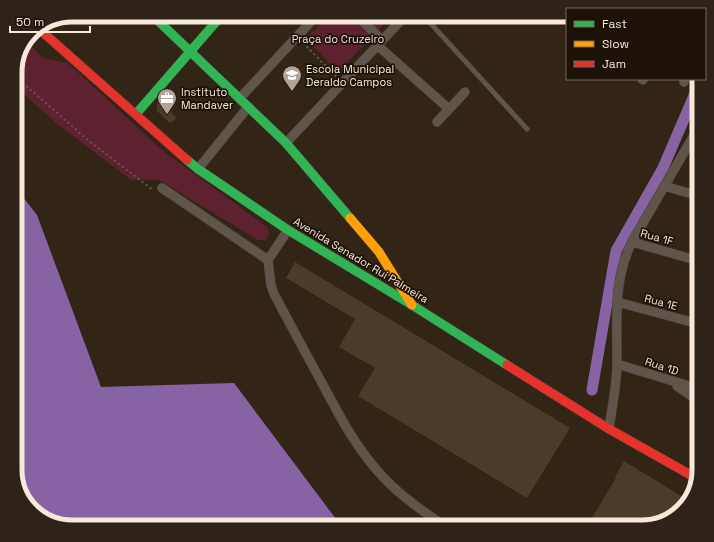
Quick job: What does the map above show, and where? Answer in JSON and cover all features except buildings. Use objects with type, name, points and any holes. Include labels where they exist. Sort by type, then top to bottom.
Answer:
[{"type":"main road","points":[[159,22],[286,143],[379,252],[412,305]]},
{"type":"main road","points":[[136,114],[216,22]]},
{"type":"main road","name":"Avenida Senador Rui Palmeira","points":[[42,32],[170,146],[198,169],[288,230],[412,305],[610,429],[692,476]]},
{"type":"street","points":[[240,98],[310,22]]},
{"type":"street","points":[[362,22],[380,42],[449,109]]},
{"type":"street","points":[[286,143],[399,22]]},
{"type":"street","points":[[437,122],[465,92]]},
{"type":"street","points":[[198,169],[248,107]]},
{"type":"street","points":[[610,429],[617,364],[617,302],[621,269],[632,242],[692,139]]},
{"type":"street","points":[[664,186],[692,194]]},
{"type":"street","points":[[160,191],[268,260]]},
{"type":"street","points":[[288,230],[268,260],[271,285],[274,294],[351,436],[372,464],[397,490],[410,502],[436,520]]},
{"type":"street","name":"Rua 1F","points":[[632,242],[692,259]]},
{"type":"street","name":"Rua 1E","points":[[617,302],[692,322]]},
{"type":"street","name":"Rua 1D","points":[[617,364],[692,387]]},
{"type":"street","points":[[670,381],[692,396]]},
{"type":"lane","points":[[429,22],[527,129]]},
{"type":"path","points":[[296,37],[342,82]]},
{"type":"path","points":[[22,82],[89,141],[160,191]]},
{"type":"green space","name":"Praça do Cruzeiro","points":[[322,22],[386,22],[338,72],[306,39]]},
{"type":"green space","points":[[30,45],[43,58],[68,63],[163,151],[266,226],[269,233],[266,240],[258,240],[159,180],[131,180],[57,124],[22,92],[23,62]]},
{"type":"shaded area","points":[[22,196],[37,215],[101,387],[234,383],[337,520],[72,520],[62,519],[41,510],[32,501],[27,492],[22,473]]},
{"type":"waterway","points":[[592,390],[616,251],[663,168],[692,100]]},
{"type":"traffic: fast","points":[[159,22],[286,143],[350,218]]},
{"type":"traffic: fast","points":[[136,114],[216,22]]},
{"type":"traffic: fast","points":[[187,160],[288,230],[412,305],[507,365]]},
{"type":"traffic: slow","points":[[350,218],[379,252],[412,305]]},
{"type":"traffic: jam","points":[[42,32],[187,160]]},
{"type":"traffic: jam","points":[[507,365],[609,429],[692,476]]},
{"type":"place","name":"Escola Municipal Deraldo Campos","points":[[292,92]]},
{"type":"place","name":"Instituto Mandaver","points":[[167,115]]}]
